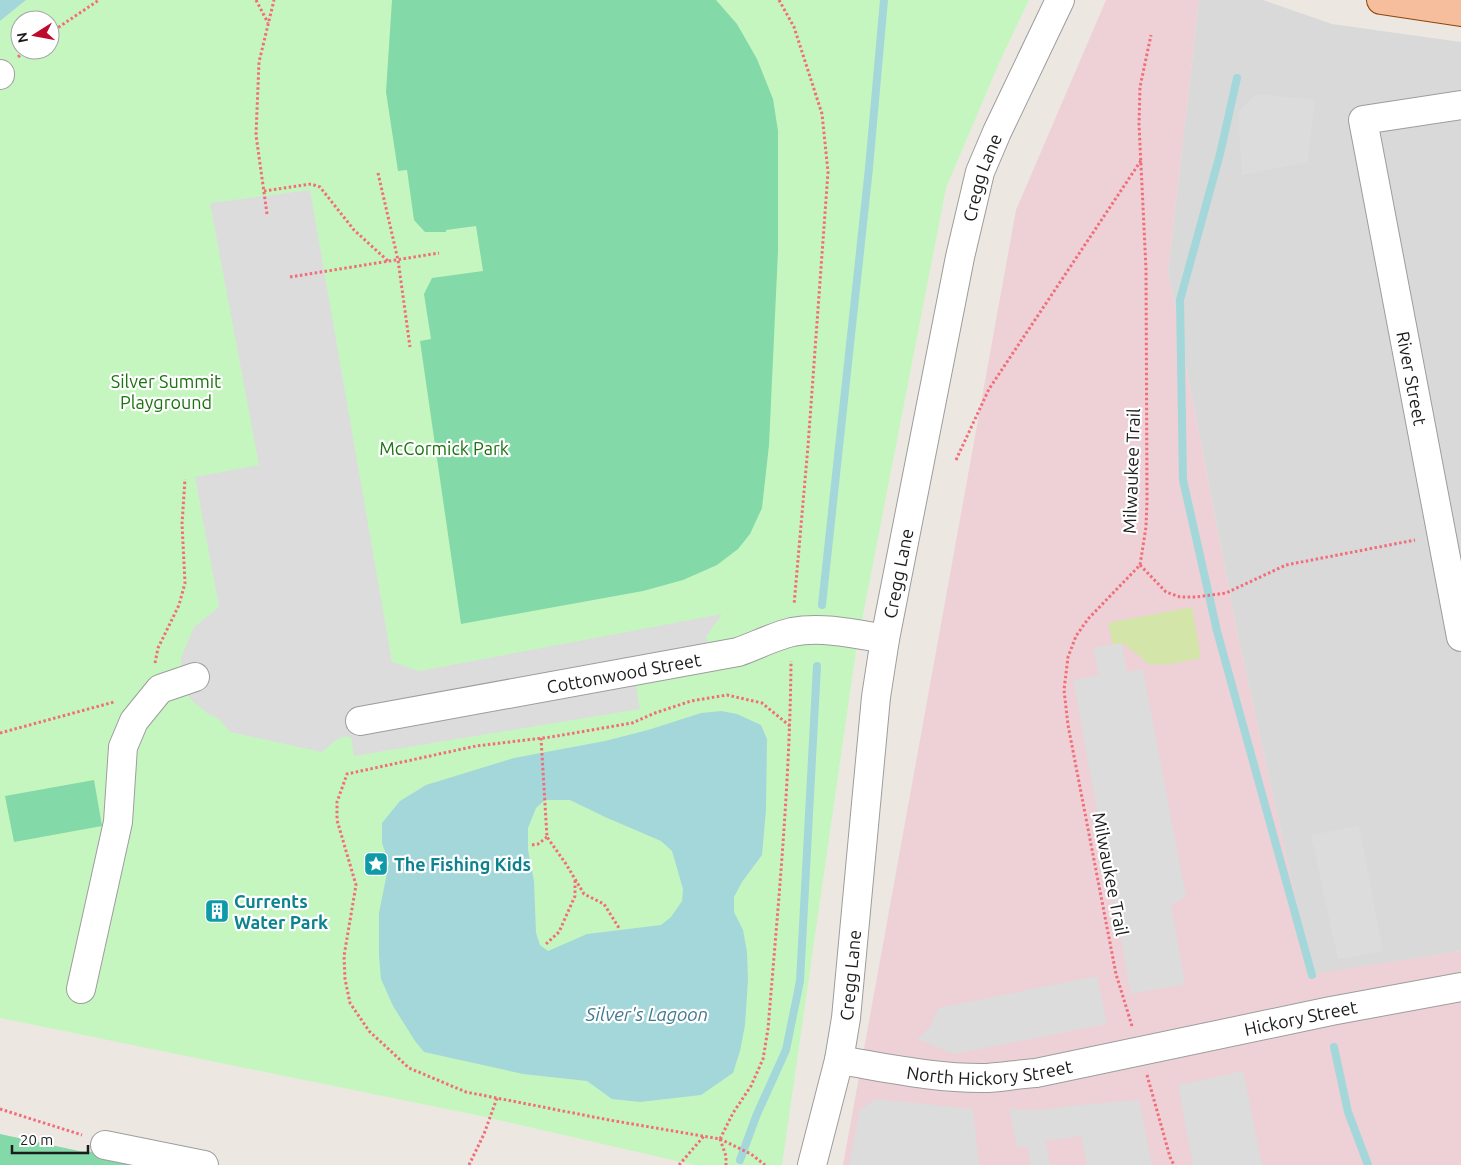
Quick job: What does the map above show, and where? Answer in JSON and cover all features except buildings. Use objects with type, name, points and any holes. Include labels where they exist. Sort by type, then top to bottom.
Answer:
[{"type":"main road","points":[[1380,0],[1461,12]]},
{"type":"street","name":"Cregg Lane","points":[[812,1165],[839,1060],[846,1018],[876,697],[885,639],[960,257],[980,172],[1060,0]]},
{"type":"street","name":"River Street","points":[[1461,105],[1363,120],[1439,536],[1461,637]]},
{"type":"street","name":"Cottonwood Street","points":[[360,722],[738,652],[792,632],[818,631],[885,639]]},
{"type":"street","points":[[80,989],[118,822],[123,747],[134,721],[160,690],[195,677]]},
{"type":"street","name":"Hickory Street","points":[[1136,1038],[1331,1011],[1461,986]]},
{"type":"street","name":"North Hickory Street","points":[[839,1060],[914,1073],[987,1078],[1036,1073],[1136,1038]]},
{"type":"street","points":[[105,1145],[204,1165]]},
{"type":"path","points":[[60,26],[99,0]]},
{"type":"path","points":[[256,0],[268,23]]},
{"type":"path","points":[[267,214],[256,135],[259,62],[274,0]]},
{"type":"path","points":[[779,0],[794,27],[822,114],[828,172],[808,446],[793,611]]},
{"type":"path","name":"Milwaukee Trail","points":[[1136,1038],[1116,974],[1068,726],[1064,690],[1068,658],[1076,636],[1088,619],[1140,565],[1146,527],[1146,268],[1139,124],[1140,87],[1151,34]]},
{"type":"path","points":[[956,460],[989,389],[1142,158]]},
{"type":"path","points":[[378,173],[398,260],[410,347]]},
{"type":"path","points":[[264,191],[311,184],[320,188],[354,230],[388,261]]},
{"type":"path","points":[[290,277],[439,253]]},
{"type":"path","points":[[154,666],[158,648],[179,605],[185,583],[182,524],[185,479]]},
{"type":"path","points":[[1140,565],[1166,592],[1180,597],[1196,597],[1226,593],[1286,565],[1439,536]]},
{"type":"path","points":[[726,1165],[726,1156],[720,1139],[733,1113],[751,1086],[763,1059],[767,1036],[786,804],[791,660]]},
{"type":"path","points":[[765,1165],[751,1154],[720,1139],[609,1120],[466,1092],[409,1068],[369,1031],[350,1003],[345,979],[344,956],[356,885],[337,820],[337,802],[347,774],[476,746],[541,738],[632,723],[691,700],[727,695],[762,703],[790,726]]},
{"type":"path","points":[[0,733],[121,700]]},
{"type":"path","points":[[541,738],[547,837],[584,894],[604,904],[618,928]]},
{"type":"path","points":[[532,845],[538,844],[547,837]]},
{"type":"path","points":[[546,944],[559,932],[575,896],[575,879]]},
{"type":"path","points":[[1150,1084],[1170,1157],[1174,1165]]},
{"type":"path","points":[[469,1165],[484,1134],[497,1098]]},
{"type":"path","points":[[0,1109],[75,1132],[105,1145]]},
{"type":"path","points":[[679,1165],[704,1136]]},
{"type":"shaded area","points":[[1106,0],[1199,0],[1168,272],[1238,636],[1312,974],[1461,951],[1461,1165],[843,1165],[1016,210]]},
{"type":"shaded area","points":[[1199,0],[1263,0],[1332,24],[1461,42],[1461,951],[1312,975],[1238,636],[1168,272]]},
{"type":"shaded area","points":[[1256,94],[1315,100],[1307,162],[1242,175],[1238,112]]},
{"type":"shaded area","points":[[310,190],[392,662],[419,671],[722,614],[706,637],[708,643],[724,640],[729,668],[635,681],[640,709],[354,756],[351,738],[346,736],[336,740],[322,752],[230,732],[219,719],[207,713],[190,699],[182,680],[181,658],[194,627],[219,607],[195,477],[259,465],[210,203]]},
{"type":"shaded area","points":[[1122,643],[1127,672],[1143,669],[1186,897],[1171,905],[1185,984],[1131,994],[1073,680],[1099,675],[1093,648]]},
{"type":"shaded area","points":[[1359,826],[1383,951],[1338,959],[1311,835]]},
{"type":"shaded area","points":[[1097,976],[1107,1024],[954,1054],[917,1039],[930,1027],[938,1008]]},
{"type":"shaded area","points":[[1243,1071],[1262,1165],[1193,1165],[1178,1085]]},
{"type":"shaded area","points":[[875,1099],[973,1109],[979,1165],[849,1165],[860,1110]]},
{"type":"shaded area","points":[[1139,1100],[1152,1165],[1087,1165],[1081,1136],[1045,1141],[1050,1165],[1031,1165],[1027,1146],[1017,1148],[1009,1109],[1045,1110]]},
{"type":"green space","name":"McCormick Park","points":[[26,0],[1029,0],[1000,61],[946,188],[856,651],[782,1165],[694,1165],[476,1115],[0,1018],[0,21],[10,13],[10,60],[60,60],[60,10],[14,10]]},
{"type":"green space","points":[[392,0],[716,0],[737,24],[757,59],[773,99],[778,131],[778,251],[769,445],[762,508],[750,534],[738,549],[717,565],[683,580],[643,591],[461,624],[420,341],[431,339],[424,294],[432,278],[483,271],[476,226],[446,230],[446,232],[425,232],[414,220],[407,170],[398,171],[386,92]]},
{"type":"green space","points":[[1192,607],[1201,658],[1171,664],[1150,665],[1126,645],[1113,645],[1108,623]]},
{"type":"green space","points":[[94,780],[102,826],[14,842],[5,796]]},
{"type":"green space","points":[[0,1134],[79,1151],[138,1155],[178,1165],[0,1165]]},
{"type":"water","points":[[0,0],[26,0],[14,10],[10,10],[10,13],[0,21]]},
{"type":"water","name":"Silver's Lagoon","points":[[721,711],[737,714],[761,725],[767,739],[766,810],[762,855],[742,882],[734,897],[734,912],[743,930],[747,952],[748,980],[745,1025],[733,1073],[701,1095],[640,1102],[612,1099],[587,1081],[523,1074],[424,1052],[393,1006],[381,979],[379,913],[389,863],[382,843],[382,823],[400,801],[426,785],[514,758],[605,741],[701,713]],"holes":[[[545,800],[570,800],[661,841],[672,851],[683,889],[682,901],[671,917],[661,925],[587,934],[548,951],[540,945],[536,933],[534,881],[528,850],[528,828],[536,808]]]},
{"type":"waterway","points":[[822,605],[869,168],[884,0]]},
{"type":"waterway","points":[[1237,78],[1220,154],[1180,300],[1183,480],[1217,631],[1312,975]]},
{"type":"waterway","points":[[740,1160],[757,1114],[786,1050],[800,981],[817,666]]},
{"type":"waterway","points":[[1334,1047],[1348,1112],[1368,1165]]},
{"type":"place","name":"The Fishing Kids","points":[[376,864]]},
{"type":"place","name":"Currents Water Park","points":[[217,911]]},
{"type":"park label","name":"Silver Summit Playground","points":[[166,391]]}]
